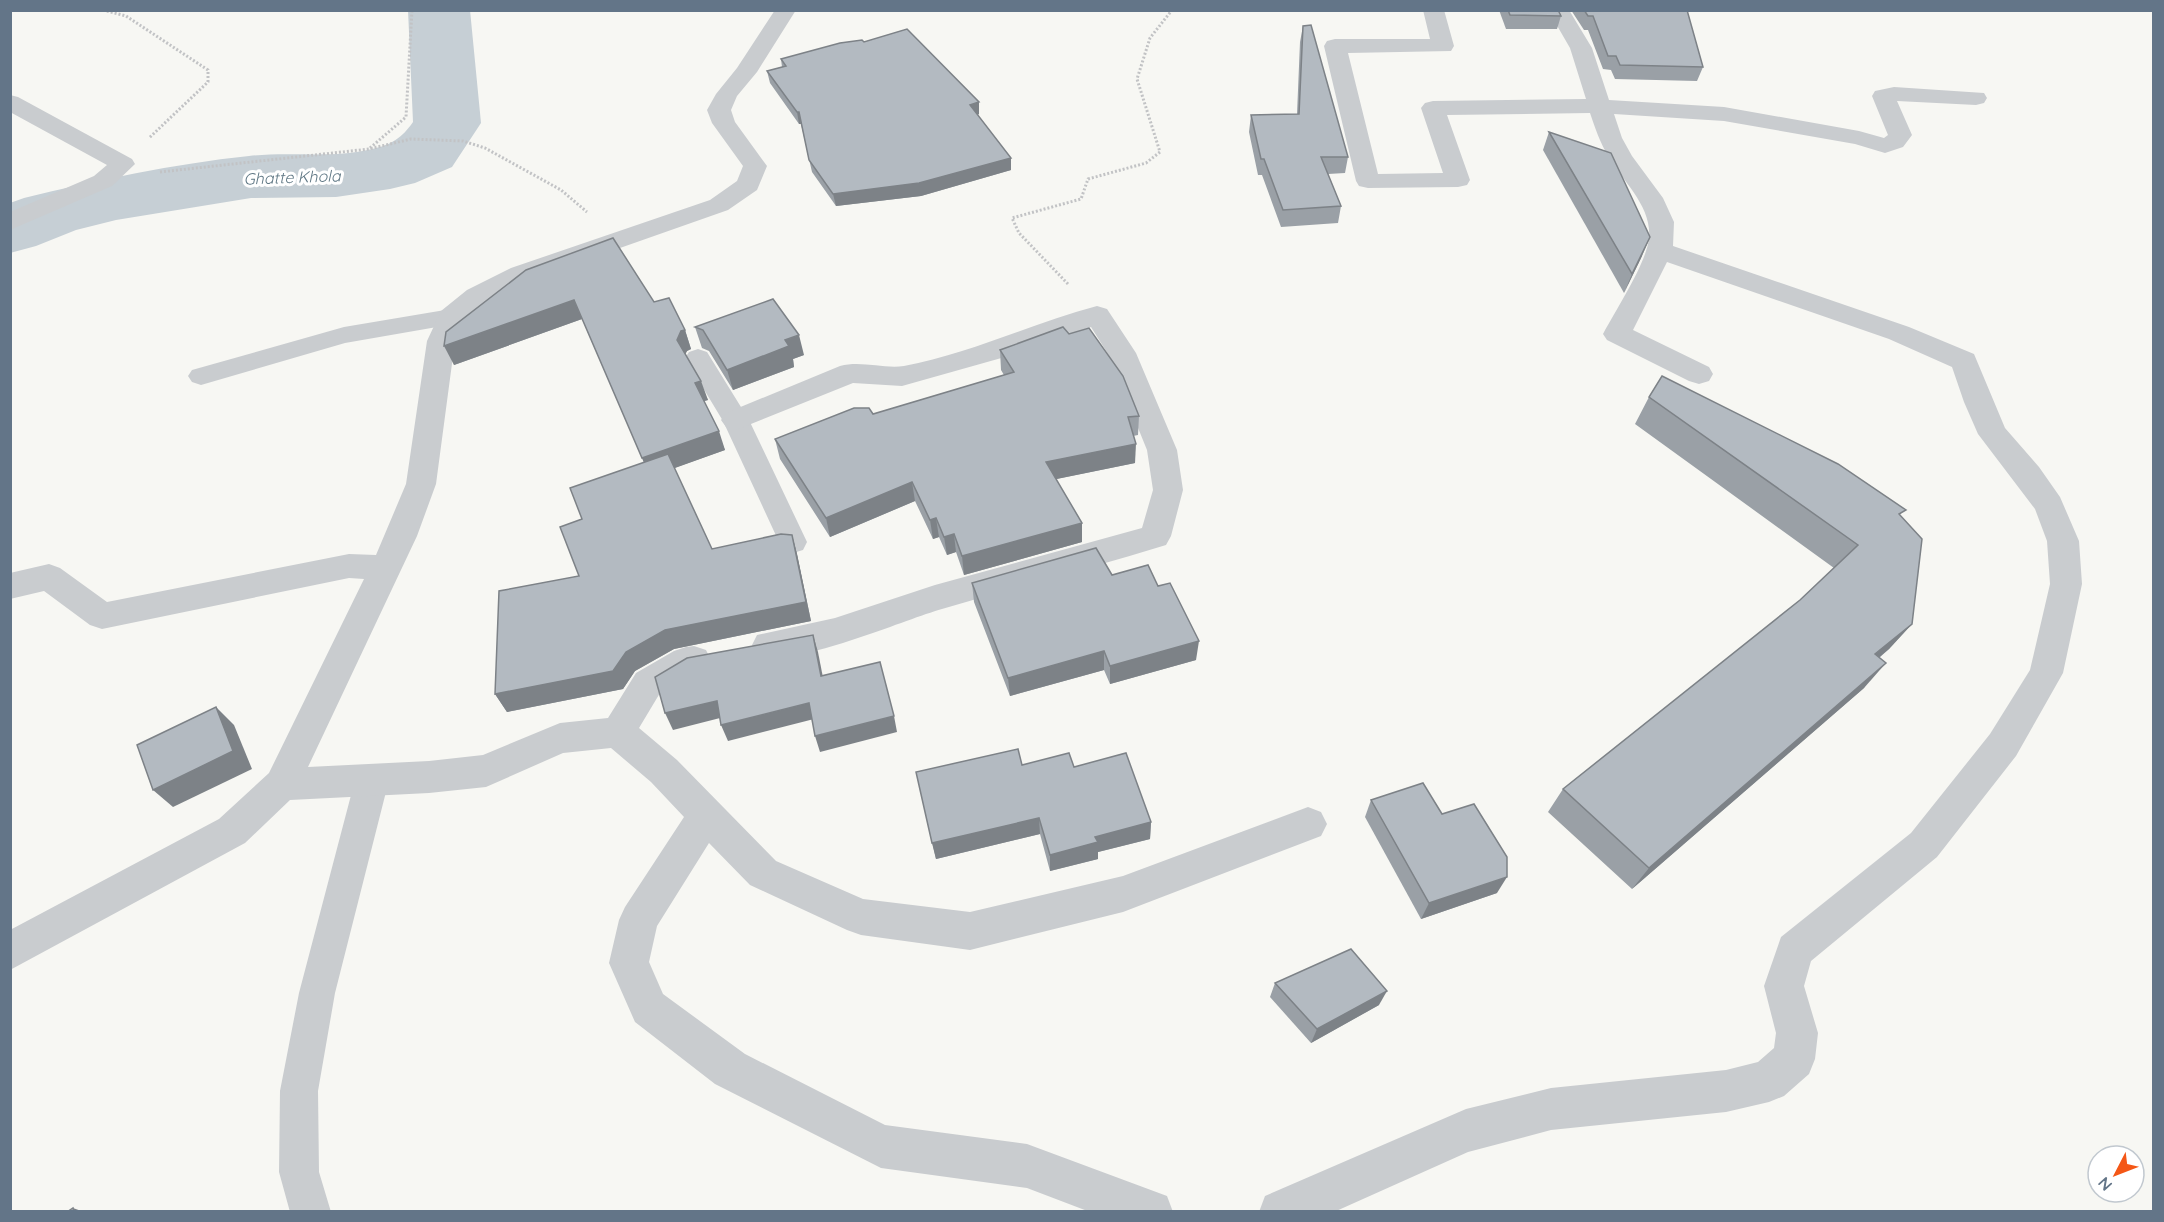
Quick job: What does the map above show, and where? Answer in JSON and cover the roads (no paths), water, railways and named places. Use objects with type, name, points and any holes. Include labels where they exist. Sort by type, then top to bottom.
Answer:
[{"type":"street","points":[[10,951],[232,831],[282,784],[401,536],[421,484],[441,341],[451,317],[476,296],[520,274],[719,205],[748,185],[755,166],[724,123],[719,110],[786,10]]},
{"type":"street","points":[[1433,10],[1443,46],[1335,46],[1368,181],[1458,180],[1433,108],[1601,106],[1724,114],[1859,138],[1886,146],[1895,142],[1900,135],[1883,96],[1894,94],[1976,98]]},
{"type":"street","points":[[1558,10],[1581,48],[1610,138],[1621,158],[1651,198],[1661,222],[1660,250],[1617,334],[1699,374]]},
{"type":"street","points":[[10,102],[123,164],[103,181],[10,222]]},
{"type":"street","points":[[1281,1212],[1476,1128],[1551,1109],[1726,1091],[1769,1081],[1794,1059],[1797,1033],[1784,986],[1795,950],[1924,845],[2003,745],[2046,673],[2066,584],[2063,541],[2049,505],[2028,475],[1993,434],[1978,402],[1964,362],[1899,333],[1660,250]]},
{"type":"street","points":[[618,732],[648,683],[686,661],[835,632],[935,598],[1155,536],[1168,490],[1162,450],[1122,353],[1097,315],[1002,348],[902,376],[850,373],[736,420]]},
{"type":"street","points":[[10,586],[49,578],[102,616],[349,566],[385,568]]},
{"type":"street","points":[[282,784],[429,777],[486,771],[560,738],[618,732],[664,771],[705,816],[763,873],[861,916],[970,930],[1123,894],[1308,824]]},
{"type":"street","points":[[705,816],[639,920],[629,963],[649,1008],[730,1069],[881,1146],[1027,1166],[1151,1212]]},
{"type":"lane","points":[[201,376],[344,335],[451,317]]},
{"type":"lane","points":[[698,358],[736,420],[793,542]]},
{"type":"lane","points":[[311,1212],[299,1172],[299,1091],[317,993],[372,780]]},
{"type":"waterway","name":"Ghatte Khola","points":[[10,230],[50,214],[115,198],[251,177],[336,176],[390,168],[427,152],[447,123],[439,10]]}]
